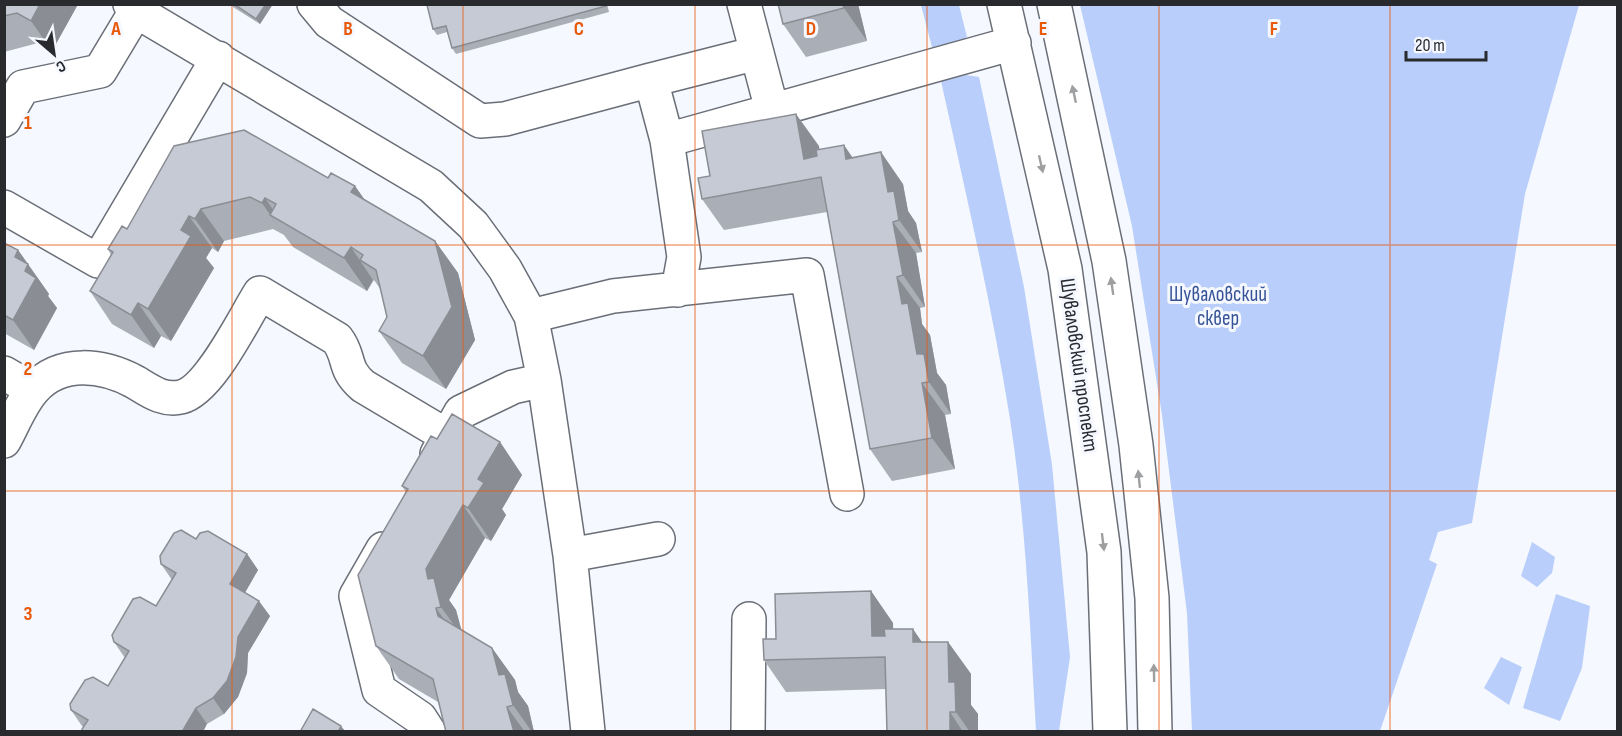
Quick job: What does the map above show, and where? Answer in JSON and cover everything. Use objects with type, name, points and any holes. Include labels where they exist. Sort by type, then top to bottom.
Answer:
[{"type":"street","points":[[314,4],[329,22],[480,121],[505,119],[757,53]]},
{"type":"street","points":[[744,4],[772,110]]},
{"type":"street","name":"Шуваловский проспект","points":[[1004,4],[1065,269],[1104,552],[1110,732]]},
{"type":"street","points":[[1054,4],[1109,261],[1136,445],[1152,598],[1155,732]]},
{"type":"street","points":[[4,120],[23,87],[100,71],[133,8],[431,186],[473,225],[505,269],[531,316],[544,380],[570,555],[588,732]]},
{"type":"street","points":[[667,140],[1014,43]]},
{"type":"street","points":[[4,207],[98,261],[218,58]]},
{"type":"street","points":[[651,80],[667,140],[684,257],[678,290]]},
{"type":"street","points":[[531,316],[613,296],[807,274],[847,495]]},
{"type":"street","points":[[4,441],[33,390],[50,376],[73,368],[90,367],[111,371],[162,397],[182,397],[203,383],[260,293],[337,339],[345,349],[351,376],[363,386],[447,436]]},
{"type":"street","points":[[4,373],[33,390]]},
{"type":"street","points":[[424,476],[461,412],[513,387],[544,380]]},
{"type":"street","points":[[396,526],[356,596],[379,690],[420,718],[429,732]]},
{"type":"street","points":[[570,555],[658,539]]},
{"type":"street","points":[[748,732],[749,619]]},
{"type":"green space","points":[[921,5],[959,5],[967,37],[957,45],[933,51]]},
{"type":"green space","name":"Шуваловский сквер","points":[[1080,5],[1579,5],[1525,194],[1472,523],[1438,532],[1429,560],[1437,564],[1380,731],[1192,731],[1187,613],[1162,415],[1132,226]]},
{"type":"green space","points":[[966,75],[979,77],[1024,287],[1052,465],[1070,657],[1059,731],[1036,731],[1024,536],[1010,419],[987,292],[941,81]]},
{"type":"green space","points":[[1532,542],[1555,557],[1552,573],[1537,587],[1521,576]]},
{"type":"green space","points":[[1556,594],[1590,606],[1582,668],[1560,721],[1523,708]]},
{"type":"green space","points":[[1501,657],[1522,667],[1509,705],[1484,688]]},
{"type":"building","points":[[4,4],[40,4],[31,21],[17,13],[4,16]]},
{"type":"building","points":[[234,4],[266,4],[256,19]]},
{"type":"building","points":[[605,4],[606,6],[452,48],[446,26],[433,29],[427,5]]},
{"type":"building","points":[[778,4],[843,4],[844,8],[783,24]]},
{"type":"building","points":[[796,114],[804,159],[817,156],[816,150],[844,145],[846,159],[881,152],[888,192],[894,191],[899,220],[893,222],[903,275],[897,277],[902,304],[908,303],[917,354],[924,354],[929,382],[922,383],[932,438],[870,449],[821,177],[702,199],[698,178],[710,176],[702,131]]},
{"type":"building","points":[[244,130],[328,178],[331,173],[355,186],[351,192],[435,241],[452,307],[423,356],[379,331],[387,317],[376,270],[360,260],[363,255],[351,247],[344,258],[270,215],[276,204],[265,198],[262,203],[250,197],[201,209],[195,219],[189,216],[181,230],[191,236],[148,309],[138,303],[131,315],[90,291],[113,252],[108,249],[122,226],[127,229],[174,146]]},
{"type":"building","points":[[4,243],[18,250],[15,257],[28,264],[25,271],[36,278],[13,320],[4,315]]},
{"type":"building","points":[[452,414],[500,442],[478,479],[484,483],[468,508],[463,505],[426,569],[428,579],[434,578],[441,607],[436,608],[438,616],[492,648],[499,675],[505,674],[513,705],[507,707],[514,732],[446,732],[433,679],[376,646],[358,575],[408,489],[402,486],[431,436],[437,439]]},
{"type":"building","points":[[181,530],[196,539],[200,533],[208,531],[247,554],[230,584],[259,601],[238,637],[236,657],[227,681],[213,698],[196,708],[182,732],[83,732],[82,729],[88,720],[71,710],[70,704],[85,680],[93,677],[108,686],[129,651],[114,642],[112,635],[133,599],[140,597],[156,606],[176,573],[161,564],[160,556],[174,533]]},
{"type":"building","points":[[871,591],[872,636],[885,636],[884,629],[913,629],[913,642],[948,642],[949,682],[955,682],[956,712],[950,712],[950,732],[887,732],[885,657],[764,660],[763,639],[776,639],[775,594]]},
{"type":"building","points":[[313,709],[341,726],[338,732],[300,732]]}]
